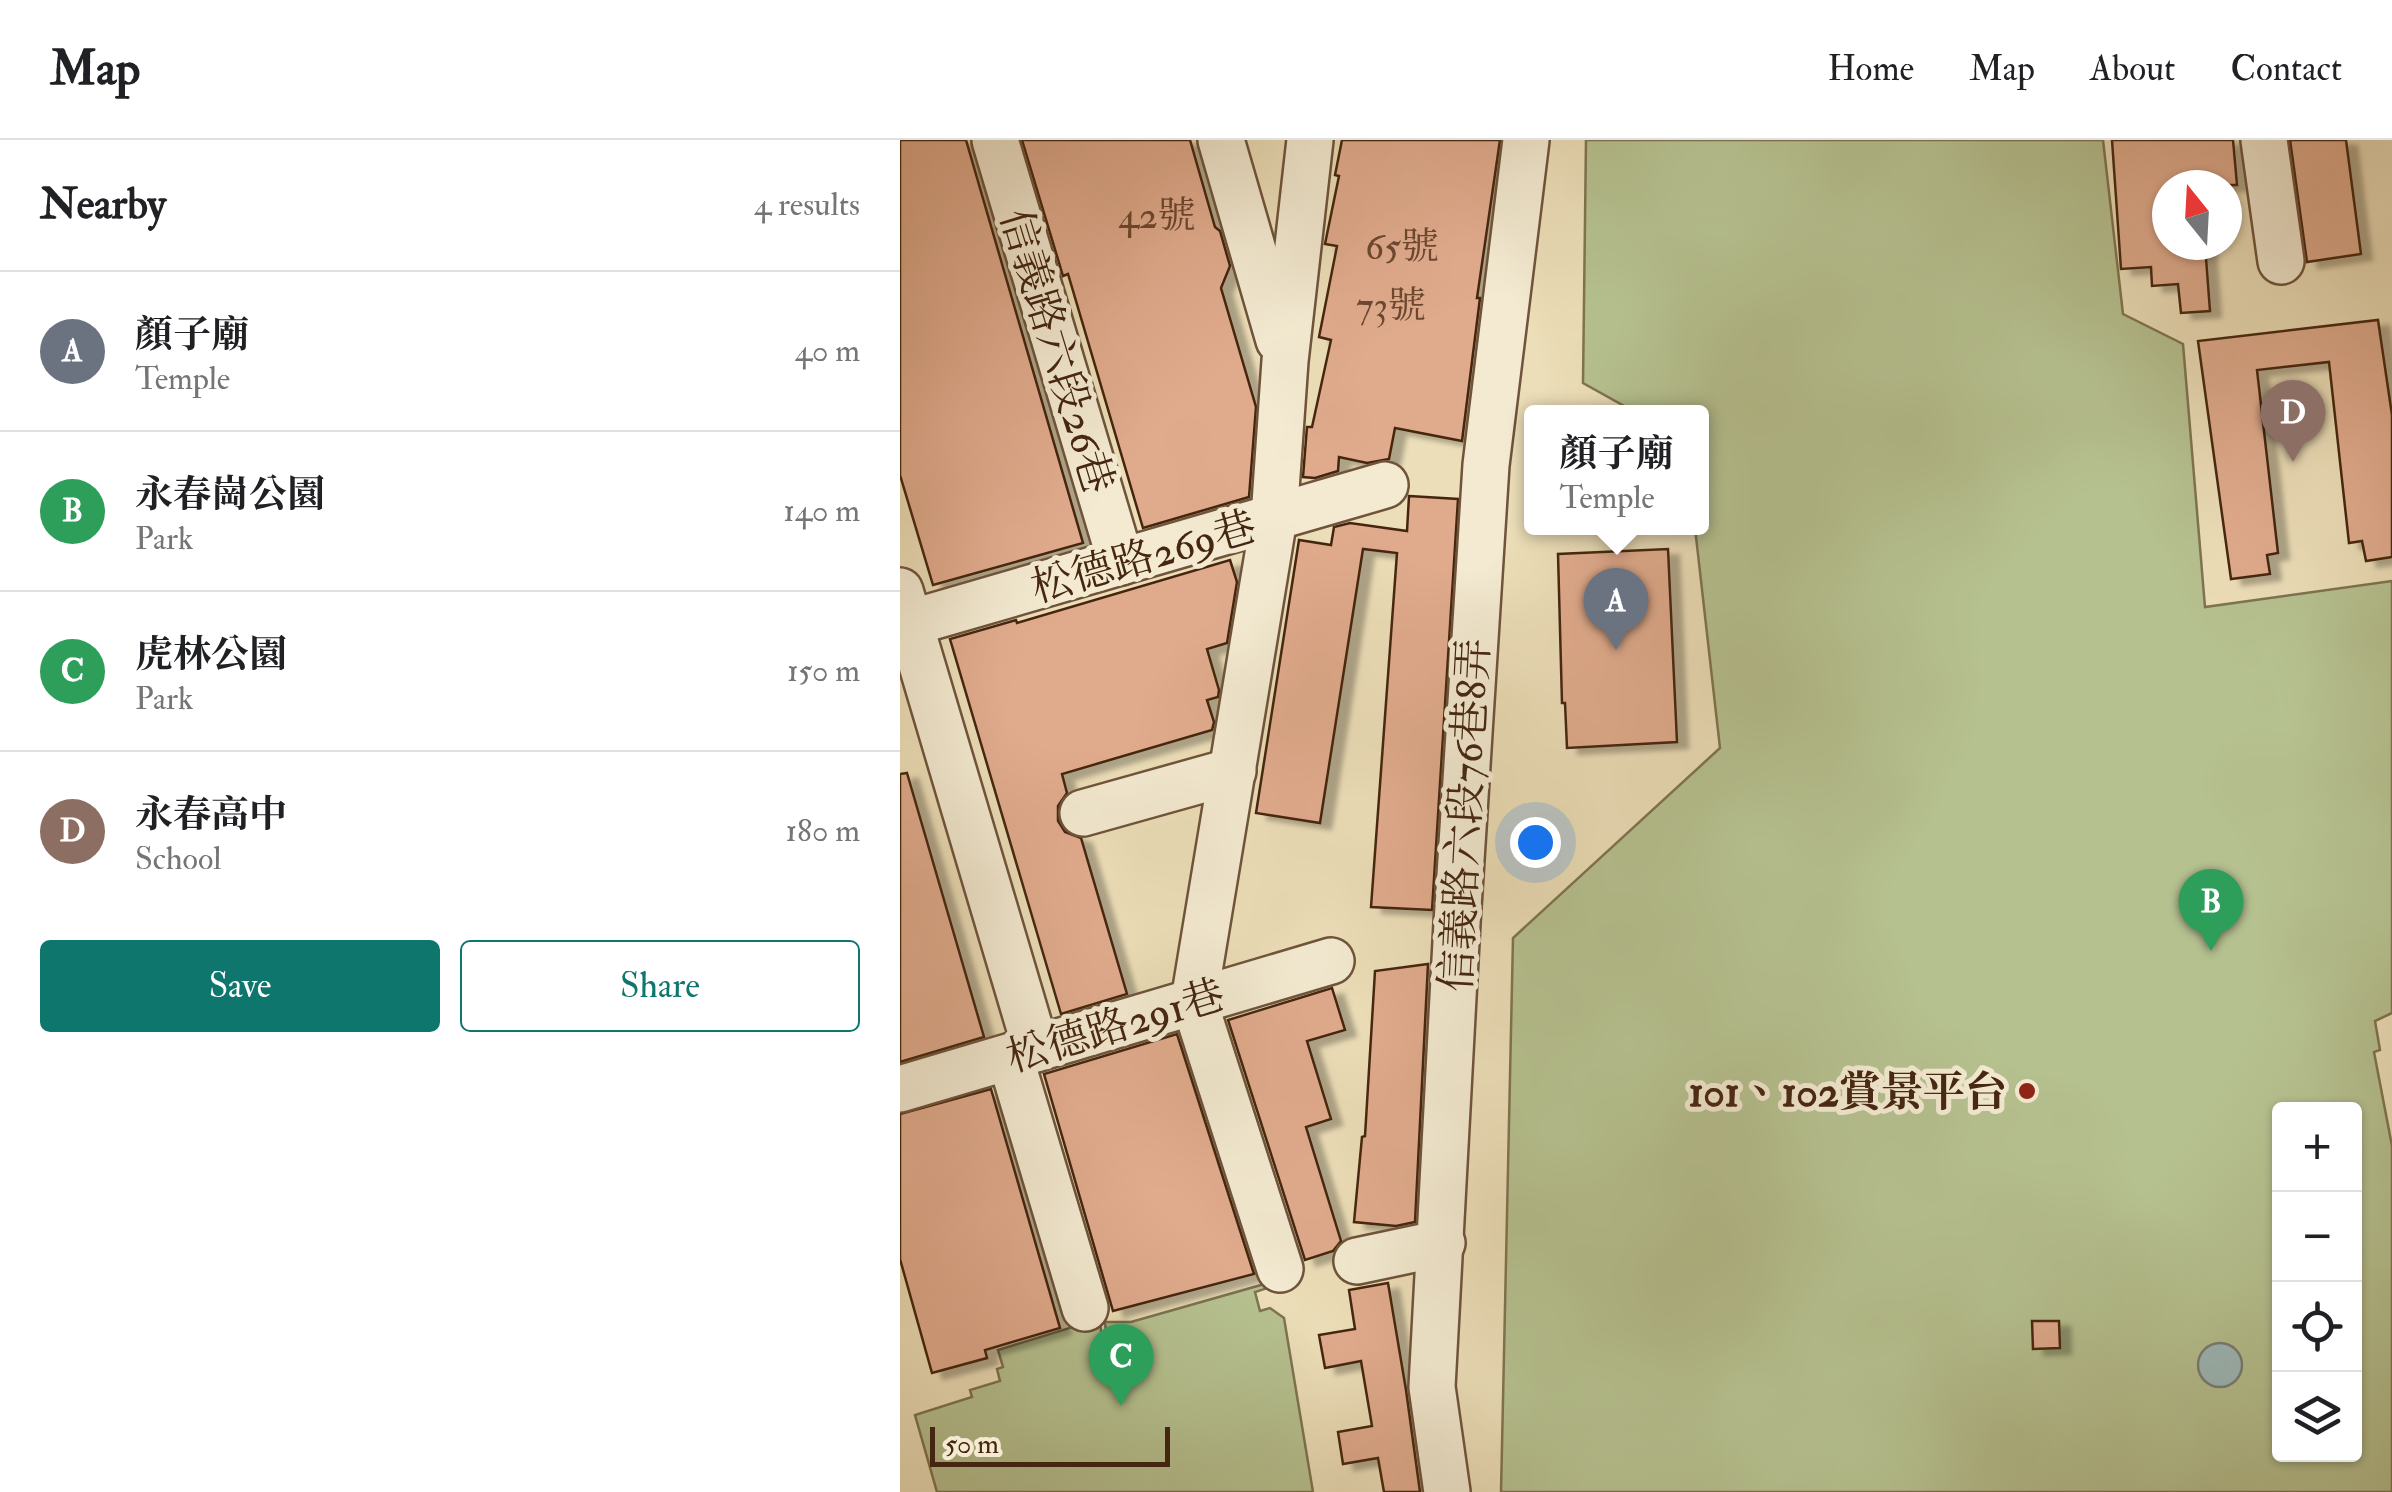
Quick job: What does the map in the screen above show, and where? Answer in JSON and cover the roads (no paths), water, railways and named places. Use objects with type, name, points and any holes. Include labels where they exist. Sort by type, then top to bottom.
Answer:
[{"type":"street","name":"信義路六段26巷","points":[[996,140],[1121,562]]},
{"type":"street","points":[[1221,140],[1285,361]]},
{"type":"street","points":[[1280,1269],[1194,1001],[1274,518],[1285,361],[1310,140]]},
{"type":"street","name":"信義路六段76巷8弄","points":[[1447,1492],[1432,1387],[1456,923],[1486,465],[1526,140]]},
{"type":"street","points":[[2264,140],[2281,260]]},
{"type":"street","name":"松德路269巷","points":[[903,613],[1121,562],[1385,485]]},
{"type":"street","points":[[903,613],[1023,1053],[1085,1308]]},
{"type":"street","points":[[1082,813],[1233,771]]},
{"type":"street","name":"松德路291巷","points":[[900,1089],[1331,961]]},
{"type":"street","points":[[1357,1261],[1442,1243]]},
{"type":"water","points":[[2220,1343],[2236,1349],[2242,1365],[2236,1381],[2220,1387],[2204,1381],[2198,1365],[2204,1349]]},
{"type":"place","name":"永春高中","points":[[2293,462]]},
{"type":"place","name":"顏子廟","points":[[1616,650]]},
{"type":"place","name":"永春崗公園","points":[[2211,951]]},
{"type":"place","name":"101、102賞景平台","points":[[2027,1091]]},
{"type":"place","name":"虎林公園","points":[[1121,1406]]}]
